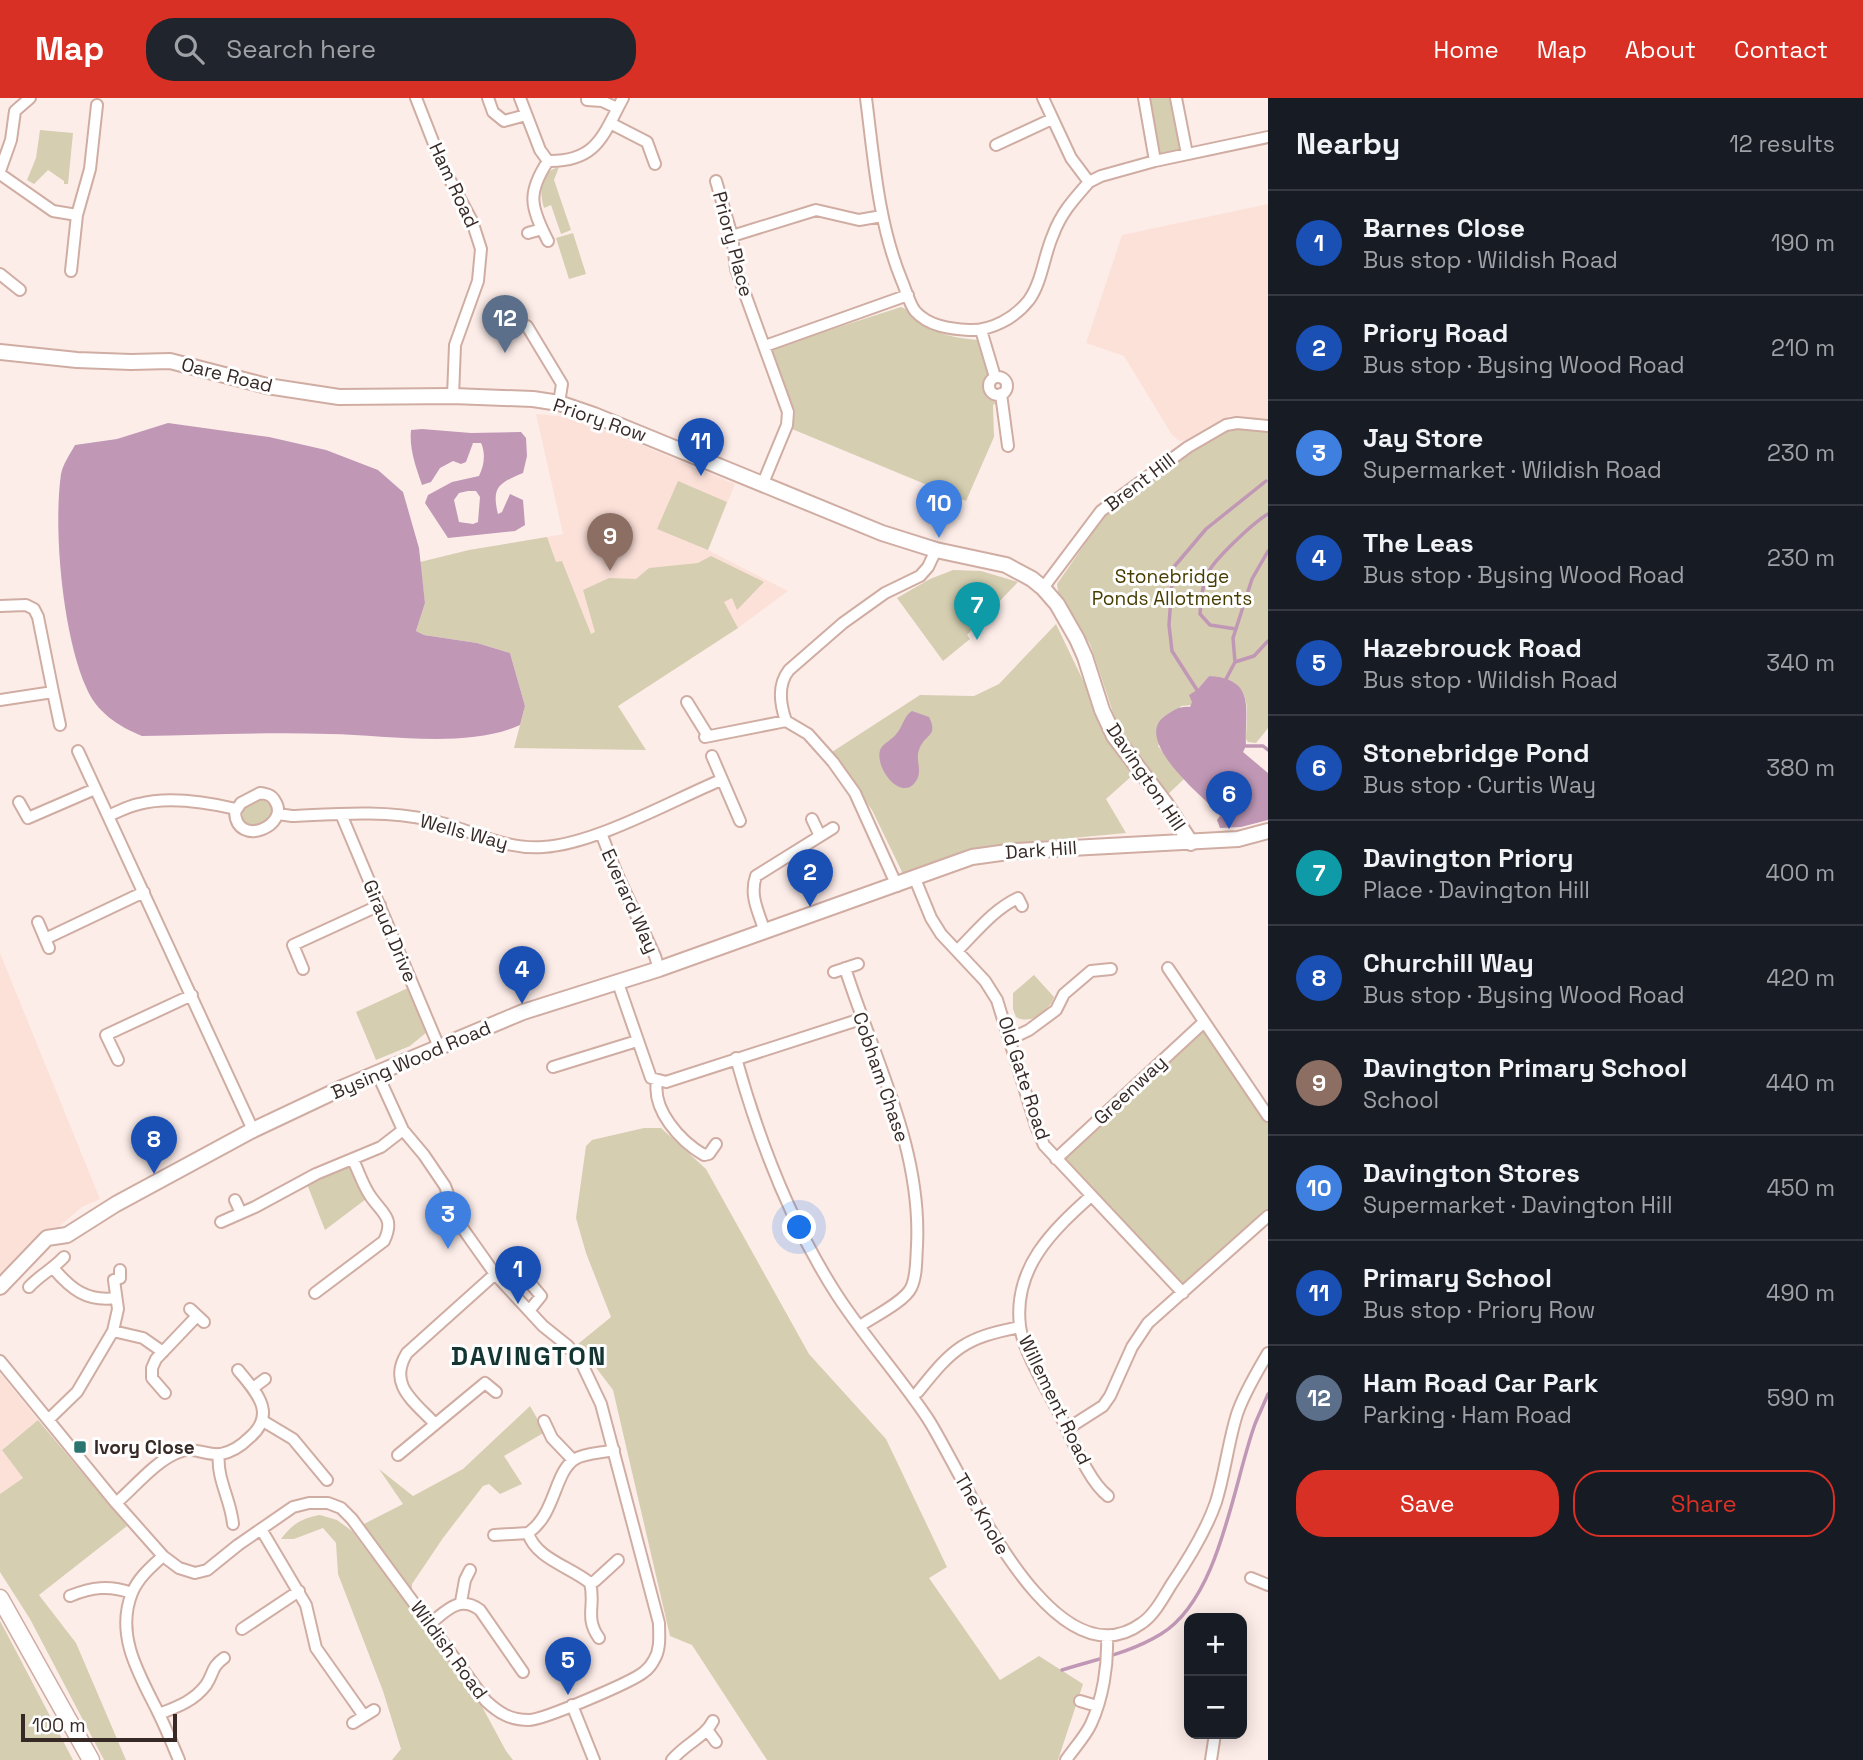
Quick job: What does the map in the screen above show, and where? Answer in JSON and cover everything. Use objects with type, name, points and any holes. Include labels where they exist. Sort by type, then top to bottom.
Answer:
[{"type":"main road","points":[[0,1598],[91,1760]]},
{"type":"street","name":"Ham Road","points":[[416,98],[443,167],[472,221],[481,249],[478,281],[455,345],[453,396]]},
{"type":"street","points":[[488,98],[493,112],[504,121],[526,115]]},
{"type":"street","points":[[520,98],[540,150],[548,161]]},
{"type":"street","points":[[866,98],[882,216],[890,253],[915,310],[931,322],[950,330],[981,330],[1002,322],[1030,299],[1063,211],[1089,182],[1155,161],[1268,137]]},
{"type":"street","points":[[1043,98],[1071,158],[1089,182]]},
{"type":"street","points":[[1144,98],[1155,161]]},
{"type":"street","points":[[1176,98],[1187,154]]},
{"type":"street","points":[[22,100],[15,111],[11,140],[0,172],[53,211],[77,215]]},
{"type":"street","points":[[548,161],[567,161],[583,156],[596,146],[620,103],[587,100]]},
{"type":"street","points":[[71,271],[77,215],[90,170],[97,105]]},
{"type":"street","points":[[996,145],[1052,119]]},
{"type":"street","points":[[610,123],[647,142],[655,164]]},
{"type":"street","points":[[548,161],[532,190],[534,206],[548,241]]},
{"type":"street","name":"Priory Place","points":[[716,181],[732,236],[736,269],[789,419],[763,483]]},
{"type":"street","points":[[732,236],[816,210],[859,220],[882,216]]},
{"type":"street","points":[[528,233],[542,229]]},
{"type":"street","points":[[0,274],[20,290]]},
{"type":"street","points":[[765,346],[908,295]]},
{"type":"street","points":[[527,326],[562,384],[559,403]]},
{"type":"street","points":[[981,330],[995,377],[989,388],[993,393],[1001,394],[1008,446]]},
{"type":"street","name":"Oare Road","points":[[0,352],[77,360],[170,361],[267,386],[339,397],[453,396]]},
{"type":"street","name":"Priory Row","points":[[453,396],[533,399],[559,403],[882,533],[936,550]]},
{"type":"street","name":"Brent Hill","points":[[1044,588],[1101,511],[1188,447],[1226,425],[1237,423],[1268,426]]},
{"type":"street","points":[[897,886],[855,793],[833,762],[808,734],[786,720],[780,697],[784,677],[789,670],[885,593],[920,576],[936,550]]},
{"type":"street","name":"Davington Hill","points":[[936,550],[1006,565],[1044,588],[1056,604],[1085,657],[1102,710],[1114,736],[1165,803],[1191,843]]},
{"type":"street","points":[[0,606],[26,605],[34,609],[38,617],[60,725]]},
{"type":"street","points":[[0,700],[53,692]]},
{"type":"street","points":[[687,702],[707,736],[786,720]]},
{"type":"street","points":[[78,751],[253,1130]]},
{"type":"street","points":[[712,756],[740,821]]},
{"type":"street","name":"Wells Way","points":[[278,814],[398,816],[431,820],[514,846],[544,848],[601,833],[721,780]]},
{"type":"street","points":[[19,802],[28,818],[95,789]]},
{"type":"street","points":[[108,816],[136,804],[156,800],[215,804],[236,809],[254,796],[266,794],[275,801],[278,814],[271,825],[254,832],[240,825],[236,819],[236,809]]},
{"type":"street","name":"Giraud Drive","points":[[341,814],[439,1047]]},
{"type":"street","points":[[812,819],[820,836]]},
{"type":"street","points":[[765,932],[754,899],[752,886],[756,876],[833,828]]},
{"type":"street","name":"Dark Hill","points":[[897,886],[972,857],[993,853],[1109,845],[1191,843],[1238,839],[1268,831]]},
{"type":"street","name":"Everard Way","points":[[601,833],[617,874],[656,956],[659,969]]},
{"type":"street","name":"Old Gate Road","points":[[915,879],[931,918],[941,934],[992,991],[1002,1011],[1035,1126],[1044,1145],[1183,1293]]},
{"type":"street","name":"Bysing Wood Road","points":[[0,1287],[47,1238],[67,1235],[116,1204],[253,1130],[377,1073],[523,1012],[618,983],[897,886]]},
{"type":"street","points":[[38,922],[47,944],[144,892]]},
{"type":"street","points":[[957,951],[1008,902],[1018,898],[1022,906]]},
{"type":"street","points":[[303,969],[293,945],[380,905]]},
{"type":"street","name":"Cobham Chase","points":[[858,964],[839,970],[891,1092],[910,1164],[918,1218],[912,1287],[893,1305],[860,1326]]},
{"type":"street","points":[[1168,968],[1268,1116]]},
{"type":"street","points":[[1010,1039],[1029,1030],[1056,1010],[1063,994],[1091,971],[1111,970]]},
{"type":"street","points":[[618,983],[651,1078],[657,1082],[666,1083],[861,1018]]},
{"type":"street","points":[[118,1060],[106,1035],[192,995]]},
{"type":"street","name":"Greenway","points":[[1056,1159],[1204,1022]]},
{"type":"street","points":[[553,1067],[637,1041]]},
{"type":"street","name":"The Knole","points":[[736,1058],[751,1113],[786,1203],[816,1261],[928,1418],[1007,1558],[1047,1604],[1078,1629],[1107,1638]]},
{"type":"street","name":"Wildish Road","points":[[0,1361],[116,1503],[163,1556],[179,1568],[195,1573],[207,1570],[293,1507],[309,1503],[328,1503],[341,1508],[352,1519],[486,1701],[500,1714],[515,1720],[533,1720],[627,1683],[645,1671],[656,1658],[660,1643],[659,1623],[601,1405],[582,1364],[568,1346],[529,1311],[495,1274],[459,1223],[445,1186],[403,1130],[377,1073]]},
{"type":"street","points":[[657,1082],[655,1091],[664,1116],[673,1127],[704,1155],[709,1154],[716,1144]]},
{"type":"street","points":[[221,1222],[305,1179],[380,1147],[403,1130]]},
{"type":"street","points":[[315,1293],[330,1289],[384,1241],[388,1231],[388,1216],[370,1196],[353,1160]]},
{"type":"street","name":"Willement Road","points":[[1091,1196],[1048,1237],[1034,1256],[1021,1296],[1020,1327],[1029,1353],[1067,1429],[1099,1489],[1108,1496]]},
{"type":"street","points":[[235,1200],[241,1213]]},
{"type":"street","points":[[1067,1429],[1103,1406],[1132,1347],[1148,1323],[1268,1216]]},
{"type":"street","points":[[29,1287],[40,1275],[54,1269],[64,1257]]},
{"type":"street","points":[[54,1269],[70,1288],[106,1300],[116,1298]]},
{"type":"street","points":[[48,1420],[77,1392],[113,1331],[118,1309],[114,1280],[120,1278],[120,1270]]},
{"type":"street","points":[[520,1271],[541,1296],[529,1311]]},
{"type":"street","points":[[435,1424],[402,1387],[398,1375],[400,1364],[408,1353],[495,1274]]},
{"type":"street","points":[[165,1393],[152,1378],[152,1368],[197,1315]]},
{"type":"street","points":[[918,1392],[940,1364],[972,1339],[1020,1327]]},
{"type":"street","points":[[113,1331],[143,1338],[163,1352]]},
{"type":"street","points":[[1066,1760],[1091,1725],[1108,1656],[1107,1638],[1143,1623],[1178,1575],[1202,1532],[1215,1503],[1238,1411],[1268,1353]]},
{"type":"street","points":[[116,1503],[168,1457],[181,1451],[195,1450],[219,1454],[247,1441],[264,1422],[264,1410],[253,1388],[238,1370]]},
{"type":"street","points":[[253,1388],[265,1379]]},
{"type":"street","points":[[398,1455],[485,1383],[496,1392]]},
{"type":"street","points":[[544,1421],[547,1440],[573,1460]]},
{"type":"street","points":[[264,1422],[292,1439],[311,1466],[327,1480]]},
{"type":"street","points":[[494,1535],[528,1533],[540,1525],[564,1472],[573,1460],[614,1450]]},
{"type":"street","points":[[219,1454],[220,1478],[232,1519],[219,1518]]},
{"type":"street","points":[[261,1529],[306,1605],[316,1648],[369,1713],[353,1723]]},
{"type":"street","points":[[528,1533],[530,1539],[551,1559],[590,1583],[591,1626],[599,1638]]},
{"type":"street","points":[[163,1556],[143,1575],[132,1593],[127,1617],[128,1642],[135,1667],[178,1760]]},
{"type":"street","points":[[590,1583],[614,1565],[620,1577]]},
{"type":"street","points":[[461,1602],[464,1580],[470,1570]]},
{"type":"street","points":[[1251,1577],[1267,1581]]},
{"type":"street","points":[[78,1579],[85,1590]]},
{"type":"street","points":[[70,1596],[104,1587],[119,1588],[132,1593]]},
{"type":"street","points":[[242,1629],[256,1625],[299,1591]]},
{"type":"street","points":[[430,1623],[461,1602],[472,1604],[480,1610],[523,1672]]},
{"type":"street","points":[[579,1627],[591,1626]]},
{"type":"street","points":[[509,1654],[521,1650]]},
{"type":"street","points":[[159,1714],[181,1706],[197,1696],[208,1683],[215,1661]]},
{"type":"street","points":[[1080,1701],[1097,1706]]},
{"type":"street","points":[[572,1705],[594,1760]]},
{"type":"street","points":[[672,1760],[682,1747],[710,1726],[716,1742]]},
{"type":"street","points":[[1211,1760],[1213,1739]]},
{"type":"shaded area","points":[[1268,204],[1268,421],[1230,416],[1190,440],[1179,441],[1172,435],[1124,356],[1086,343],[1122,235]]},
{"type":"shaded area","points":[[536,414],[568,417],[591,424],[735,484],[708,550],[788,591],[738,628],[618,706],[620,735],[469,551],[563,534]]},
{"type":"shaded area","points":[[168,423],[269,437],[326,450],[378,470],[403,492],[419,548],[425,603],[416,631],[424,635],[477,643],[510,653],[525,706],[520,725],[476,737],[452,739],[306,733],[142,736],[125,728],[102,711],[90,696],[78,665],[66,612],[59,553],[61,474],[75,445],[117,439]]},
{"type":"shaded area","points":[[411,430],[521,432],[526,438],[527,456],[523,473],[499,487],[496,505],[498,514],[502,512],[510,494],[523,500],[525,525],[515,531],[448,538],[425,503],[428,495],[452,482],[479,476],[484,460],[483,447],[481,443],[473,443],[466,462],[461,464],[453,461],[440,468],[431,482],[422,485],[412,451]],"holes":[[[476,491],[480,497],[478,522],[459,522],[454,500],[459,493]]]},
{"type":"shaded area","points":[[1209,676],[1225,678],[1242,690],[1246,709],[1246,746],[1243,752],[1268,773],[1268,820],[1241,827],[1220,828],[1218,812],[1173,767],[1157,738],[1157,726],[1165,716],[1174,710],[1190,707],[1192,702],[1189,695]]},
{"type":"shaded area","points":[[912,711],[929,717],[932,732],[919,750],[916,781],[910,787],[903,788],[890,780],[884,772],[879,755],[884,744],[895,735]]},
{"type":"shaded area","points":[[0,953],[100,1199],[82,1207],[0,1277]]},
{"type":"shaded area","points":[[0,1373],[38,1420],[2,1449],[23,1478],[0,1494]]},
{"type":"green space","points":[[1144,98],[1176,98],[1187,154],[1155,161]]},
{"type":"green space","points":[[40,130],[73,133],[68,184],[64,184],[64,181],[48,170],[34,184],[27,180],[36,158]]},
{"type":"green space","points":[[559,167],[554,180],[571,230],[561,234],[551,205],[544,208],[541,195],[544,178]]},
{"type":"green space","points":[[573,233],[586,274],[569,279],[556,238]]},
{"type":"green space","points":[[901,307],[934,330],[977,340],[987,361],[984,392],[996,403],[993,405],[994,437],[966,501],[792,429],[795,411],[772,357],[773,350]]},
{"type":"green space","name":"Stonebridge Ponds Allotments","points":[[1233,428],[1268,430],[1268,728],[1256,743],[1248,742],[1247,707],[1243,692],[1231,681],[1209,676],[1197,690],[1192,705],[1181,706],[1158,746],[1184,779],[1165,797],[1122,739],[1090,644],[1059,597],[1057,584],[1107,512],[1193,450]]},
{"type":"green space","points":[[678,481],[727,502],[708,550],[657,529]]},
{"type":"green space","points":[[547,537],[556,562],[562,561],[591,634],[595,632],[583,590],[609,578],[636,579],[649,568],[698,563],[711,556],[764,582],[737,610],[732,598],[724,602],[738,628],[618,706],[646,750],[514,748],[525,706],[510,653],[477,643],[424,635],[416,631],[425,603],[420,562],[469,550]]},
{"type":"green space","points":[[953,570],[981,571],[1018,582],[967,635],[970,639],[943,661],[897,598],[930,579]]},
{"type":"green space","points":[[1056,624],[1111,739],[1134,774],[1106,799],[1126,833],[987,846],[904,876],[872,810],[832,752],[920,695],[974,696],[999,684]]},
{"type":"green space","points":[[260,800],[267,801],[272,806],[271,820],[258,827],[245,825],[242,818],[243,809]]},
{"type":"green space","points":[[1034,975],[1054,997],[1052,1002],[1034,1018],[1028,1020],[1016,1017],[1013,993]]},
{"type":"green space","points":[[408,988],[427,1032],[410,1046],[376,1060],[356,1012]]},
{"type":"green space","points":[[1204,1022],[1268,1118],[1268,1216],[1183,1293],[1056,1159]]},
{"type":"green space","points":[[644,1128],[661,1128],[706,1169],[809,1354],[886,1439],[947,1567],[929,1578],[1000,1680],[1039,1656],[1083,1684],[1058,1760],[767,1760],[692,1645],[670,1636],[613,1390],[578,1344],[611,1317],[586,1253],[576,1218],[586,1146],[592,1140]]},
{"type":"green space","points":[[353,1160],[370,1196],[325,1230],[305,1179]]},
{"type":"green space","points":[[530,1406],[545,1432],[504,1456],[522,1484],[500,1494],[489,1484],[483,1486],[443,1538],[412,1584],[412,1589],[362,1525],[403,1504],[379,1469],[413,1496],[463,1469]]},
{"type":"green space","points":[[38,1420],[127,1526],[39,1595],[76,1643],[126,1760],[104,1760],[30,1619],[0,1572],[0,1494],[23,1478],[2,1450]]},
{"type":"green space","points":[[320,1515],[337,1520],[352,1531],[478,1699],[513,1760],[392,1760],[401,1749],[383,1691],[338,1574],[336,1543],[323,1528],[294,1539],[281,1539],[298,1522]]},
{"type":"green space","points":[[0,1621],[6,1632],[73,1760],[0,1760]]},
{"type":"waterway","points":[[1197,690],[1172,651],[1169,625],[1173,568],[1206,529],[1266,481]]},
{"type":"waterway","points":[[1236,629],[1210,625],[1200,614],[1205,582],[1209,571],[1220,557],[1268,514]]},
{"type":"waterway","points":[[1225,681],[1235,662],[1233,638],[1252,579],[1268,551]]},
{"type":"waterway","points":[[1235,662],[1254,656],[1268,641]]},
{"type":"waterway","points":[[1246,746],[1263,746],[1268,750]]},
{"type":"waterway","points":[[1062,1670],[1137,1646],[1161,1634],[1181,1617],[1211,1568],[1255,1424],[1268,1394]]},
{"type":"place","name":"Ham Road Car Park","points":[[505,353]]},
{"type":"place","name":"Primary School","points":[[701,476]]},
{"type":"place","name":"Davington Stores","points":[[939,538]]},
{"type":"place","name":"Davington Primary School","points":[[610,571]]},
{"type":"place","name":"Davington Priory","points":[[977,640]]},
{"type":"place","name":"Stonebridge Pond","points":[[1229,829]]},
{"type":"place","name":"Priory Road","points":[[810,907]]},
{"type":"place","name":"The Leas","points":[[522,1004]]},
{"type":"place","name":"Churchill Way","points":[[154,1174]]},
{"type":"place","name":"Jay Store","points":[[448,1249]]},
{"type":"place","name":"Barnes Close","points":[[518,1304]]},
{"type":"place","name":"Ivory Close","points":[[80,1447]]},
{"type":"place","name":"Hazebrouck Road","points":[[568,1695]]},
{"type":"district","name":"DAVINGTON","points":[[529,1356]]}]
